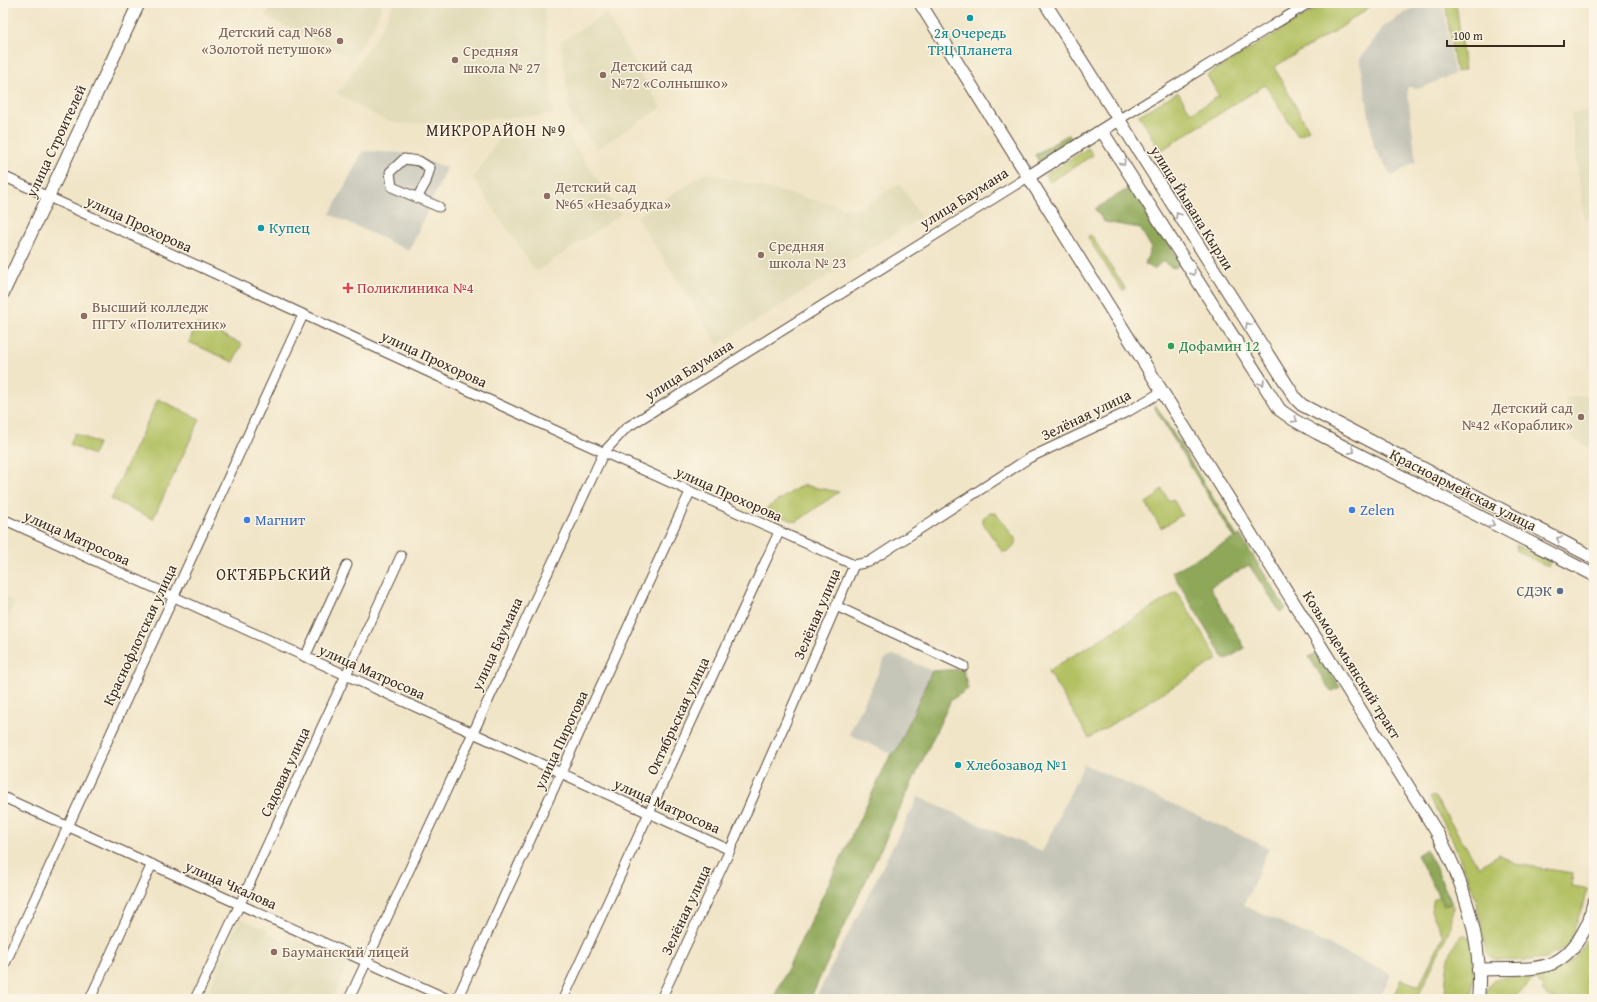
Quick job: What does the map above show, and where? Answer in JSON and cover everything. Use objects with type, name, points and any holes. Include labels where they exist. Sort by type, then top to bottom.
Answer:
[{"type":"main road","name":"улица Строителей","points":[[3,293],[139,3]]},
{"type":"main road","points":[[920,3],[1162,391]]},
{"type":"main road","name":"улица Йывана Кырли","points":[[1045,3],[1291,394],[1302,405],[1325,417]]},
{"type":"main road","name":"улица Баумана","points":[[1028,177],[1118,120]]},
{"type":"main road","points":[[1102,130],[1275,404],[1280,410],[1294,420],[1317,433],[1325,417]]},
{"type":"main road","points":[[1184,258],[1199,248]]},
{"type":"main road","name":"Козьмодемьянский тракт","points":[[1162,391],[1305,618],[1443,842],[1455,869],[1466,903],[1476,944],[1478,999]]},
{"type":"main road","name":"Красноармейская улица","points":[[1325,417],[1594,558]]},
{"type":"main road","name":"Красноармейская улица","points":[[1317,433],[1594,575]]},
{"type":"main road","points":[[1468,511],[1476,496]]},
{"type":"main road","points":[[1509,532],[1517,517]]},
{"type":"main road","points":[[1478,970],[1538,968],[1548,966],[1559,961],[1576,945],[1588,922],[1594,902]]},
{"type":"street","name":"улица Баумана","points":[[1118,120],[1309,3]]},
{"type":"street","points":[[416,198],[426,182],[430,168],[419,160],[404,159],[390,172],[392,187],[416,198],[439,207]]},
{"type":"street","name":"улица Прохорова","points":[[3,176],[690,492],[854,565]]},
{"type":"street","name":"улица Баумана","points":[[350,999],[604,452],[626,428],[1028,177]]},
{"type":"street","name":"Краснофлотская улица","points":[[3,968],[303,315]]},
{"type":"street","name":"Зелёная улица","points":[[661,999],[730,850],[854,565],[869,562],[1029,458],[1129,411],[1162,391]]},
{"type":"street","name":"улица Пирогова","points":[[458,999],[690,492]]},
{"type":"street","name":"улица Матросова","points":[[3,519],[730,850]]},
{"type":"street","name":"Октябрьская улица","points":[[563,999],[779,532]]},
{"type":"street","name":"Садовая улица","points":[[195,999],[401,556]]},
{"type":"street","points":[[306,657],[347,565]]},
{"type":"street","points":[[836,606],[964,666]]},
{"type":"street","name":"улица Чкалова","points":[[3,797],[448,999]]},
{"type":"street","points":[[90,999],[152,864]]},
{"type":"shaded area","name":"Детский сад №68 «Золотой петушок»","points":[[272,3],[382,3],[375,24],[352,58],[265,16]]},
{"type":"shaded area","name":"Средняя школа № 27","points":[[393,3],[544,3],[553,115],[401,124],[384,120],[336,93],[343,87],[384,24]]},
{"type":"shaded area","points":[[1421,3],[1443,3],[1454,74],[1421,88],[1407,87],[1416,161],[1392,176],[1374,148],[1360,59],[1384,26]]},
{"type":"shaded area","name":"Детский сад №72 «Солнышко»","points":[[606,14],[661,108],[597,149],[570,114],[561,41]]},
{"type":"shaded area","points":[[1594,109],[1594,218],[1584,219],[1571,113]]},
{"type":"shaded area","name":"Детский сад №65 «Незабудка»","points":[[568,136],[621,214],[536,272],[473,178],[499,139]]},
{"type":"shaded area","points":[[363,151],[401,153],[447,167],[409,251],[330,214]]},
{"type":"shaded area","name":"Средняя школа № 23","points":[[705,173],[857,210],[900,183],[921,217],[718,345],[637,217]]},
{"type":"shaded area","name":"Детский сад №42 «Кораблик»","points":[[1594,394],[1594,450],[1570,437],[1565,398]]},
{"type":"shaded area","points":[[3,596],[15,602],[3,629]]},
{"type":"shaded area","points":[[893,655],[932,671],[897,750],[891,754],[849,734],[885,659]]},
{"type":"shaded area","points":[[1084,764],[1269,848],[1244,905],[1391,974],[1380,999],[815,999],[918,797],[1042,852]]},
{"type":"shaded area","name":"Бауманский лицей","points":[[240,918],[268,930],[267,933],[284,941],[286,936],[348,964],[332,999],[199,999],[200,996],[205,998]]},
{"type":"green space","points":[[1326,3],[1375,3],[1340,28],[1274,67],[1309,130],[1298,136],[1265,85],[1160,151],[1139,115],[1178,92],[1191,113],[1219,96],[1207,75]]},
{"type":"green space","points":[[1445,3],[1456,3],[1465,70],[1456,72]]},
{"type":"green space","points":[[1069,134],[1073,140],[1039,161],[1035,155]]},
{"type":"green space","points":[[1088,148],[1093,155],[1050,182],[1045,175]]},
{"type":"green space","points":[[1129,188],[1136,190],[1178,258],[1179,265],[1175,268],[1170,267],[1163,261],[1154,269],[1145,264],[1151,247],[1140,228],[1104,222],[1095,209]]},
{"type":"green space","points":[[1089,235],[1092,236],[1125,290],[1122,290],[1088,238]]},
{"type":"green space","points":[[197,324],[242,344],[233,362],[189,342]]},
{"type":"green space","points":[[158,399],[200,419],[153,519],[111,499]]},
{"type":"green space","points":[[1155,404],[1236,535],[1235,537],[1154,407]]},
{"type":"green space","points":[[75,433],[98,443],[93,455],[70,444]]},
{"type":"green space","points":[[802,485],[839,492],[796,522],[764,510]]},
{"type":"green space","points":[[1162,489],[1169,501],[1173,499],[1182,515],[1161,528],[1146,503],[1158,495],[1157,493]]},
{"type":"green space","points":[[990,513],[996,513],[1017,541],[1010,550],[1003,552],[983,524],[983,518]]},
{"type":"green space","points":[[1240,535],[1286,609],[1280,612],[1249,565],[1210,587],[1245,648],[1225,660],[1172,572]]},
{"type":"green space","points":[[1516,545],[1551,563],[1548,567],[1517,551]]},
{"type":"green space","points":[[1177,592],[1218,659],[1089,738],[1048,671]]},
{"type":"green space","points":[[1318,652],[1340,687],[1331,692],[1309,657]]},
{"type":"green space","points":[[963,669],[968,689],[951,700],[810,999],[773,999],[891,754],[897,750],[932,671]]},
{"type":"green space","points":[[1434,796],[1479,867],[1499,854],[1515,864],[1573,873],[1572,886],[1588,890],[1568,947],[1546,958],[1529,960],[1507,961],[1493,959],[1486,952],[1476,898],[1451,837],[1430,798]]},
{"type":"green space","points":[[1426,849],[1451,902],[1450,904],[1443,905],[1417,855]]},
{"type":"green space","points":[[1447,892],[1453,907],[1451,926],[1417,999],[1392,999],[1401,979],[1419,986],[1443,936],[1431,911],[1434,899]]},
{"type":"green space","points":[[1594,928],[1594,999],[1550,999],[1542,989],[1544,988],[1535,978],[1511,999],[1485,999],[1489,986],[1497,979],[1548,972],[1562,967],[1578,953]]},
{"type":"green space","points":[[1463,935],[1466,935],[1469,938],[1472,950],[1472,999],[1445,999],[1446,974],[1450,956],[1457,941]]},
{"type":"place","name":"2я Очередь ТРЦ Планета","points":[[970,18]]},
{"type":"place","name":"Детский сад №68 «Золотой петушок»","points":[[340,41]]},
{"type":"place","name":"Средняя школа № 27","points":[[455,60]]},
{"type":"place","name":"Детский сад №72 «Солнышко»","points":[[603,75]]},
{"type":"place","name":"Детский сад №65 «Незабудка»","points":[[547,196]]},
{"type":"place","name":"Купец","points":[[261,228]]},
{"type":"place","name":"Средняя школа № 23","points":[[761,255]]},
{"type":"place","name":"Поликлиника №4","points":[[348,288]]},
{"type":"place","name":"Высший колледж ПГТУ «Политехник»","points":[[84,316]]},
{"type":"place","name":"Дофамин 12","points":[[1171,346]]},
{"type":"place","name":"Детский сад №42 «Кораблик»","points":[[1581,417]]},
{"type":"place","name":"Zelen","points":[[1352,510]]},
{"type":"place","name":"Магнит","points":[[247,520]]},
{"type":"place","name":"СДЭК","points":[[1560,591]]},
{"type":"place","name":"Хлебозавод №1","points":[[958,765]]},
{"type":"place","name":"Бауманский лицей","points":[[274,952]]},
{"type":"district","name":"МИКРОРАЙОН №9","points":[[496,130]]},
{"type":"district","name":"ОКТЯБРЬСКИЙ","points":[[274,574]]}]
